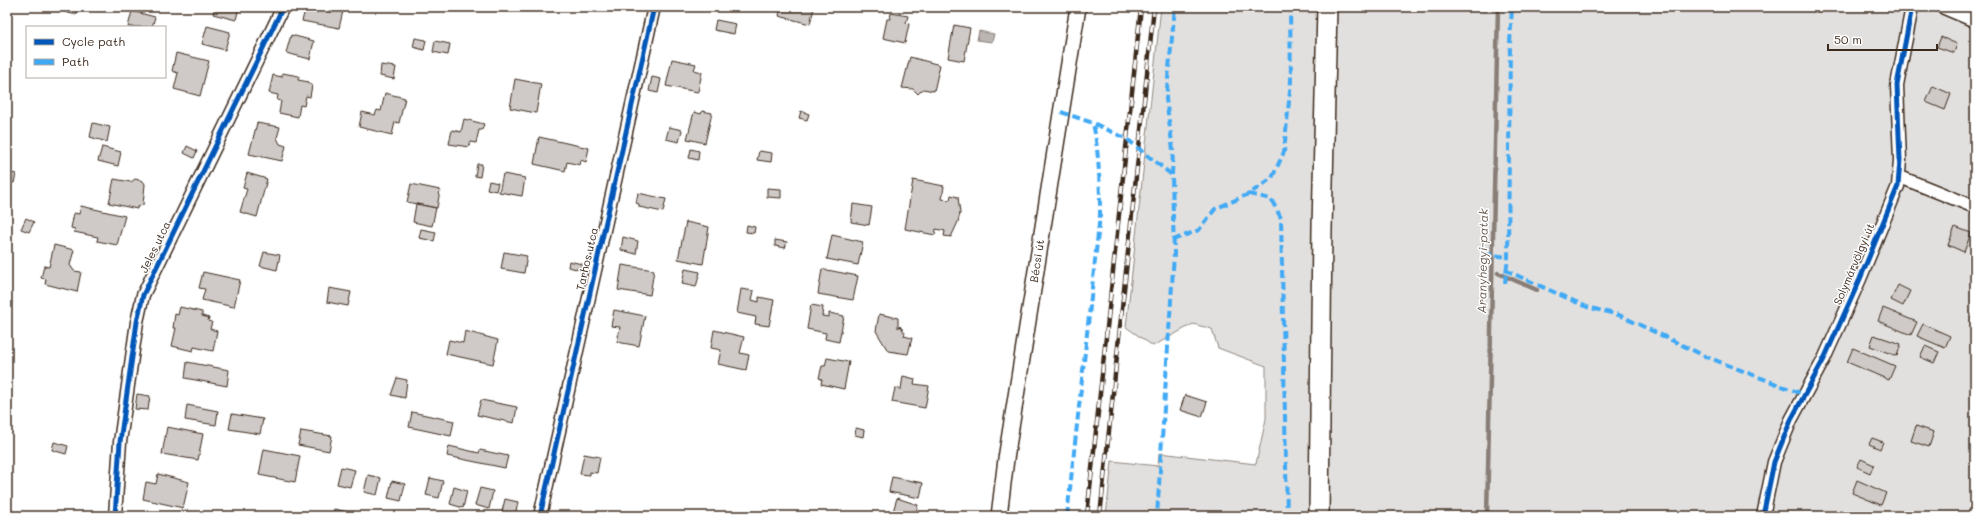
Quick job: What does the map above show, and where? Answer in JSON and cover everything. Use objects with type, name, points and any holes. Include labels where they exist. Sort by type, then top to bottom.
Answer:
[{"type":"main road","points":[[1319,516],[1323,164],[1327,7]]},
{"type":"street","name":"Jeles utca","points":[[115,516],[120,442],[137,322],[143,295],[284,7]]},
{"type":"street","name":"Tarhos utca","points":[[540,516],[654,7]]},
{"type":"street","name":"Bécsi út","points":[[999,516],[1006,458],[1078,7]]},
{"type":"street","name":"Solymárvölgyi út","points":[[1763,516],[1774,462],[1792,420],[1824,359],[1860,279],[1900,176],[1897,85],[1912,7]]},
{"type":"street","points":[[1942,7],[1975,21]]},
{"type":"street","points":[[1900,176],[1975,207]]},
{"type":"shaded area","points":[[1161,7],[1975,7],[1975,516],[1106,516],[1112,461],[1158,466],[1159,453],[1256,464],[1266,419],[1266,366],[1218,348],[1212,329],[1193,324],[1153,346],[1126,327]]},
{"type":"shaded area","points":[[979,31],[994,34],[992,42],[977,40]]},
{"type":"building","points":[[54,7],[78,7],[76,15],[54,9]]},
{"type":"building","points":[[215,7],[239,7],[236,20],[213,14]]},
{"type":"building","points":[[315,7],[344,7],[339,28],[302,21],[305,10],[318,12]]},
{"type":"building","points":[[781,7],[814,8],[810,24],[779,16]]},
{"type":"building","points":[[963,7],[985,7],[984,11]]},
{"type":"building","points":[[132,11],[155,17],[152,26],[128,26]]},
{"type":"building","points":[[891,13],[908,16],[906,23],[909,24],[905,43],[883,38],[887,19],[890,19]]},
{"type":"building","points":[[716,20],[736,24],[734,34],[714,30]]},
{"type":"building","points":[[954,25],[970,28],[964,61],[948,58]]},
{"type":"building","points":[[207,26],[230,32],[225,50],[202,44]]},
{"type":"building","points":[[291,35],[314,41],[310,59],[286,53]]},
{"type":"building","points":[[1941,37],[1957,44],[1954,53],[1937,47]]},
{"type":"building","points":[[415,38],[426,40],[424,50],[413,47]]},
{"type":"building","points":[[435,41],[450,44],[448,55],[433,52]]},
{"type":"building","points":[[176,53],[209,61],[200,96],[174,89],[178,73],[172,71]]},
{"type":"building","points":[[910,57],[940,65],[934,91],[923,89],[918,94],[913,89],[902,88]]},
{"type":"building","points":[[672,59],[696,64],[694,70],[702,72],[698,92],[666,86]]},
{"type":"building","points":[[381,65],[396,67],[394,79],[380,76]]},
{"type":"building","points":[[282,73],[299,76],[298,80],[309,82],[309,84],[312,85],[310,97],[306,96],[304,106],[300,105],[298,117],[279,113],[281,101],[277,100],[278,95],[269,93],[273,75],[282,77]]},
{"type":"building","points":[[652,77],[661,79],[658,93],[649,91]]},
{"type":"building","points":[[515,79],[541,84],[536,113],[510,108]]},
{"type":"building","points":[[1933,86],[1951,94],[1945,110],[1926,102]]},
{"type":"building","points":[[385,93],[405,98],[399,123],[395,122],[392,135],[359,127],[362,112],[375,115],[377,110],[381,111]]},
{"type":"building","points":[[702,111],[712,113],[705,143],[687,139],[694,112],[701,114]]},
{"type":"building","points":[[801,111],[809,114],[807,120],[799,118]]},
{"type":"building","points":[[464,119],[484,124],[482,130],[479,130],[476,143],[470,142],[469,147],[449,144],[452,130],[461,132]]},
{"type":"building","points":[[93,123],[110,127],[107,142],[90,137]]},
{"type":"building","points":[[257,123],[280,127],[277,138],[280,144],[286,146],[282,161],[249,154]]},
{"type":"building","points":[[669,127],[682,130],[679,142],[666,139]]},
{"type":"building","points":[[539,137],[589,148],[586,162],[581,160],[580,165],[567,162],[565,171],[534,164]]},
{"type":"building","points":[[187,146],[197,151],[194,158],[184,153]]},
{"type":"building","points":[[102,147],[121,152],[118,166],[98,161]]},
{"type":"building","points":[[691,149],[699,151],[698,160],[689,158]]},
{"type":"building","points":[[759,151],[772,153],[771,162],[757,160]]},
{"type":"building","points":[[477,164],[482,164],[480,177],[475,176]]},
{"type":"building","points":[[7,172],[16,174],[14,183],[7,182]]},
{"type":"building","points":[[247,173],[267,179],[257,217],[240,212],[247,189],[243,188]]},
{"type":"building","points":[[503,174],[525,178],[522,196],[499,192]]},
{"type":"building","points":[[114,179],[131,182],[135,179],[143,181],[145,184],[143,205],[137,207],[137,209],[109,203]]},
{"type":"building","points":[[913,180],[944,186],[942,199],[950,200],[951,195],[958,197],[960,213],[958,222],[951,237],[944,236],[945,231],[936,229],[935,235],[905,229]]},
{"type":"building","points":[[489,181],[498,183],[496,191],[487,189]]},
{"type":"building","points":[[411,184],[440,190],[437,208],[407,202]]},
{"type":"building","points":[[767,188],[781,189],[781,198],[767,197]]},
{"type":"building","points":[[638,193],[666,199],[663,212],[639,207],[639,204],[636,203]]},
{"type":"building","points":[[416,204],[436,208],[432,226],[413,222]]},
{"type":"building","points":[[853,204],[872,207],[869,225],[851,222]]},
{"type":"building","points":[[81,206],[125,216],[117,245],[97,241],[98,237],[74,232],[75,229],[71,228],[74,213],[79,214]]},
{"type":"building","points":[[26,218],[34,222],[29,232],[21,229]]},
{"type":"building","points":[[686,222],[709,227],[703,264],[678,259]]},
{"type":"building","points":[[747,225],[755,227],[754,233],[746,232]]},
{"type":"building","points":[[1955,227],[1971,233],[1964,252],[1948,245]]},
{"type":"building","points":[[421,229],[436,232],[434,241],[419,238]]},
{"type":"building","points":[[832,235],[863,242],[858,265],[827,259]]},
{"type":"building","points":[[623,237],[638,241],[636,254],[621,250]]},
{"type":"building","points":[[775,240],[787,242],[785,248],[775,246]]},
{"type":"building","points":[[54,245],[74,250],[70,265],[74,271],[81,272],[77,292],[45,284],[46,279],[41,278],[44,266],[49,267]]},
{"type":"building","points":[[264,252],[280,255],[277,270],[260,266]]},
{"type":"building","points":[[504,252],[527,256],[524,273],[501,269]]},
{"type":"building","points":[[569,261],[582,264],[581,270],[568,267]]},
{"type":"building","points":[[622,265],[654,270],[650,295],[618,290]]},
{"type":"building","points":[[685,269],[700,272],[696,287],[682,284]]},
{"type":"building","points":[[822,269],[858,276],[853,300],[818,294]]},
{"type":"building","points":[[203,272],[240,280],[234,307],[202,300],[205,289],[199,288]]},
{"type":"building","points":[[1898,285],[1910,291],[1903,306],[1891,300]]},
{"type":"building","points":[[329,288],[351,292],[348,306],[327,302]]},
{"type":"building","points":[[741,289],[754,291],[752,300],[759,302],[759,297],[774,300],[769,326],[755,324],[756,317],[737,313]]},
{"type":"building","points":[[811,305],[823,307],[822,316],[829,317],[829,313],[844,316],[839,342],[825,339],[826,333],[807,329]]},
{"type":"building","points":[[180,307],[202,312],[202,316],[209,318],[208,321],[212,322],[210,329],[217,331],[213,351],[194,347],[193,351],[172,346],[176,328],[173,328],[175,314],[178,315]]},
{"type":"building","points":[[1883,308],[1917,322],[1911,335],[1878,321]]},
{"type":"building","points":[[614,310],[645,316],[639,346],[617,342],[620,327],[611,326]]},
{"type":"building","points":[[879,314],[898,318],[898,328],[900,326],[905,333],[904,336],[912,338],[908,354],[888,351],[876,331]]},
{"type":"building","points":[[1923,324],[1950,336],[1945,348],[1917,336]]},
{"type":"building","points":[[714,330],[744,337],[740,353],[749,355],[746,370],[718,364],[721,350],[711,348]]},
{"type":"building","points":[[465,331],[498,340],[493,364],[446,354],[449,340],[463,343]]},
{"type":"building","points":[[1874,335],[1901,344],[1897,356],[1870,346]]},
{"type":"building","points":[[1925,346],[1939,352],[1934,363],[1920,357]]},
{"type":"building","points":[[1853,348],[1895,366],[1889,380],[1847,362]]},
{"type":"building","points":[[827,358],[849,362],[844,389],[821,384],[822,379],[819,378],[822,366],[825,366]]},
{"type":"building","points":[[187,362],[229,370],[227,386],[185,378]]},
{"type":"building","points":[[903,376],[915,379],[914,384],[929,386],[925,408],[892,402],[895,388],[901,389]]},
{"type":"building","points":[[397,378],[407,380],[405,398],[391,395]]},
{"type":"building","points":[[137,394],[150,396],[148,410],[135,409]]},
{"type":"building","points":[[1185,395],[1207,402],[1202,417],[1180,410]]},
{"type":"building","points":[[481,400],[517,407],[514,423],[477,415]]},
{"type":"building","points":[[187,405],[218,411],[216,425],[185,420]]},
{"type":"building","points":[[412,412],[454,421],[451,436],[409,427]]},
{"type":"building","points":[[232,414],[263,419],[260,434],[229,429]]},
{"type":"building","points":[[1916,426],[1934,432],[1929,447],[1911,441]]},
{"type":"building","points":[[167,427],[203,434],[198,460],[162,454]]},
{"type":"building","points":[[856,428],[864,430],[863,437],[855,435]]},
{"type":"building","points":[[301,431],[332,436],[329,451],[298,445]]},
{"type":"building","points":[[1872,438],[1883,442],[1880,449],[1869,444]]},
{"type":"building","points":[[54,442],[68,446],[66,454],[52,450]]},
{"type":"building","points":[[449,446],[479,453],[480,450],[508,456],[505,468],[447,456]]},
{"type":"building","points":[[264,449],[300,456],[295,482],[259,475]]},
{"type":"building","points":[[584,454],[600,457],[597,473],[590,472],[590,475],[580,474]]},
{"type":"building","points":[[1861,459],[1874,465],[1870,473],[1857,467]]},
{"type":"building","points":[[341,467],[355,470],[350,487],[337,484]]},
{"type":"building","points":[[158,474],[189,482],[183,508],[143,499],[146,482],[156,484]]},
{"type":"building","points":[[368,475],[381,478],[377,495],[364,492]]},
{"type":"building","points":[[892,477],[923,483],[920,498],[889,492]]},
{"type":"building","points":[[430,478],[443,481],[439,498],[426,495]]},
{"type":"building","points":[[1857,480],[1886,493],[1881,505],[1852,493]]},
{"type":"building","points":[[392,481],[405,484],[401,501],[388,498]]},
{"type":"building","points":[[454,487],[467,491],[463,508],[450,504]]},
{"type":"building","points":[[480,488],[493,491],[489,509],[475,505]]},
{"type":"building","points":[[897,498],[918,505],[915,516],[892,515]]},
{"type":"building","points":[[505,499],[518,502],[515,516],[501,516]]},
{"type":"building","points":[[334,509],[363,515],[363,516],[332,516]]},
{"type":"waterway","name":"Aranyhegyi-patak","points":[[1487,516],[1498,7]]},
{"type":"waterway","points":[[1498,273],[1537,290]]},
{"type":"railway","points":[[1087,516],[1141,7]]},
{"type":"railway","points":[[1100,516],[1154,7]]},
{"type":"marked path","points":[[1172,175],[1173,150],[1166,99],[1175,7]]},
{"type":"marked path","points":[[1173,240],[1199,230],[1215,209],[1249,194],[1272,178],[1284,152],[1291,81],[1290,7]]},
{"type":"marked path","points":[[1505,283],[1508,257],[1510,44],[1512,7]]},
{"type":"marked path","points":[[1061,112],[1093,123],[1127,139],[1172,175],[1174,254],[1157,516]]},
{"type":"marked path","points":[[1067,516],[1100,215],[1099,169],[1093,123]]},
{"type":"marked path","points":[[1249,194],[1271,199],[1281,218],[1287,516]]},
{"type":"marked path","points":[[1484,254],[1508,257]]},
{"type":"marked path","points":[[1505,270],[1587,307],[1619,315],[1707,357],[1805,395]]},
{"type":"cycle path","points":[[115,516],[120,442],[137,322],[143,295],[283,7]]},
{"type":"cycle path","points":[[540,516],[654,7]]},
{"type":"cycle path","points":[[1763,516],[1774,462],[1791,420],[1824,359],[1860,279],[1898,186],[1900,160],[1897,85],[1912,7]]}]
